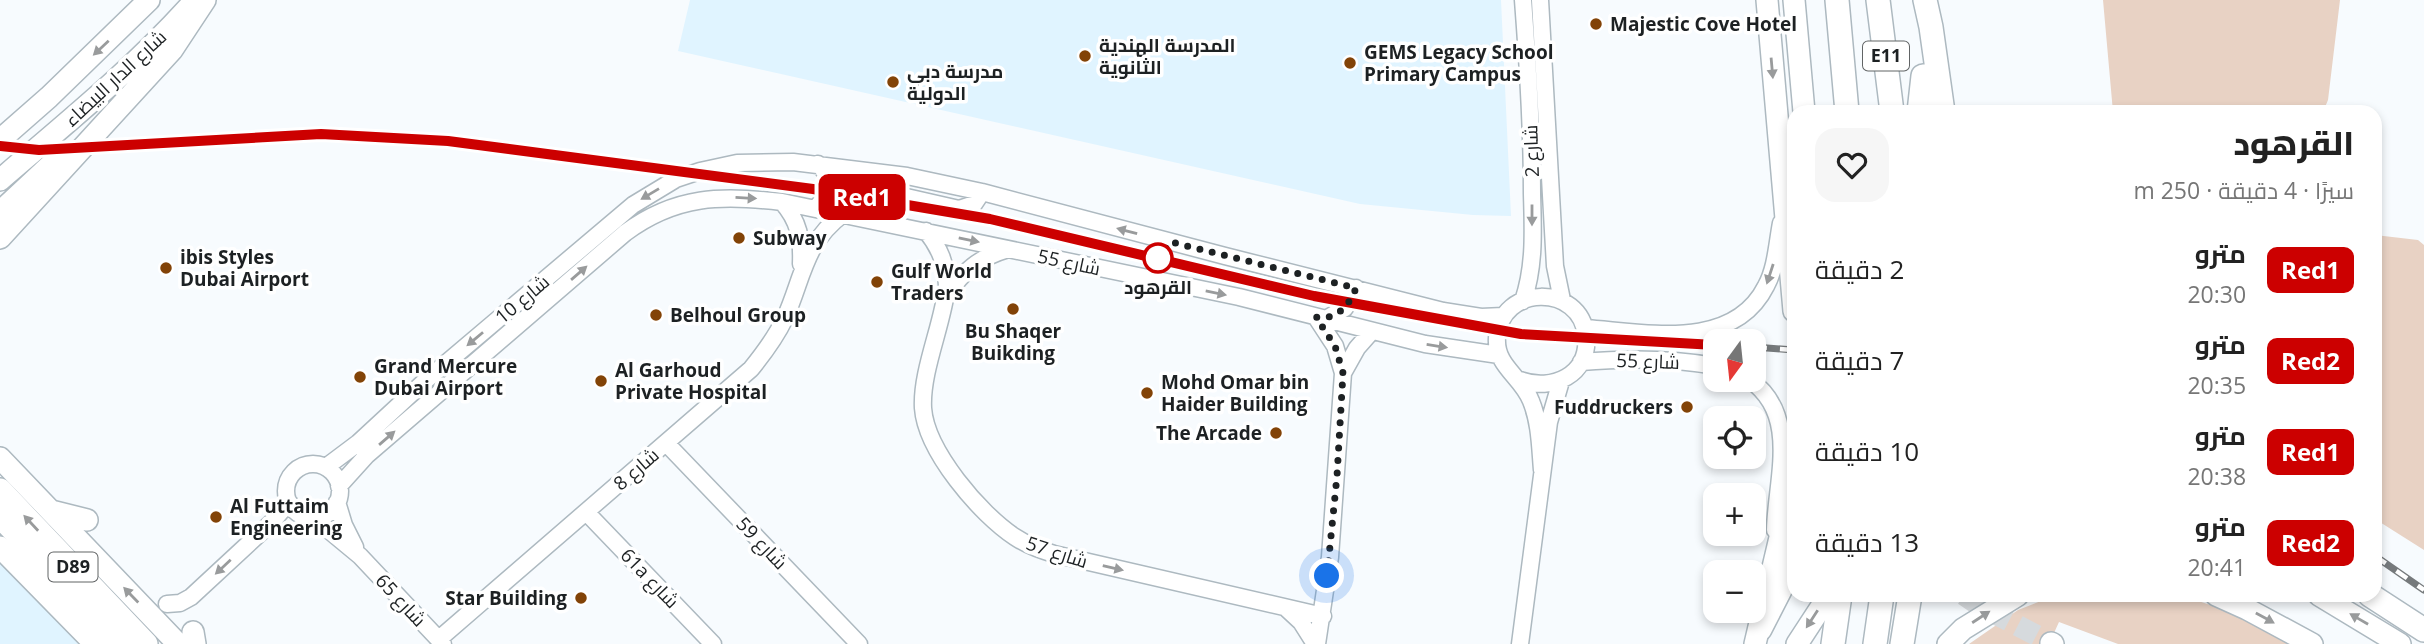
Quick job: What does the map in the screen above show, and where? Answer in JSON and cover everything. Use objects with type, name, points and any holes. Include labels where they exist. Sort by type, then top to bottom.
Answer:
[{"type":"highway","name":"E11","points":[[1837,0],[1846,105]]},
{"type":"highway","name":"E11","points":[[1878,0],[1891,105]]},
{"type":"highway","points":[[1916,0],[1926,105]]},
{"type":"highway","points":[[1925,0],[1942,105]]},
{"type":"highway","points":[[1920,105],[1923,76]]},
{"type":"highway","name":"D89","points":[[0,490],[146,644]]},
{"type":"highway","name":"D89","points":[[0,516],[121,644]]},
{"type":"highway","points":[[1758,636],[1780,590],[1787,566]]},
{"type":"highway","points":[[1833,644],[1839,602]]},
{"type":"highway","points":[[1875,644],[1881,602]]},
{"type":"highway","points":[[1902,644],[1909,602]]},
{"type":"highway","points":[[2381,602],[2424,630]]},
{"type":"main road","name":"شارع الدار البيضاء","points":[[0,139],[58,89],[149,0]]},
{"type":"main road","name":"شارع الدار البيضاء","points":[[1,180],[134,64],[195,0]]},
{"type":"main road","points":[[0,238],[172,50],[205,0]]},
{"type":"main road","points":[[1767,0],[1787,245]]},
{"type":"main road","points":[[1794,0],[1803,105]]},
{"type":"main road","points":[[0,212],[45,168],[85,144]]},
{"type":"main road","points":[[0,458],[50,510],[188,640]]},
{"type":"main road","points":[[1742,644],[1758,636],[1787,509]]},
{"type":"main road","points":[[50,510],[87,520]]},
{"type":"main road","points":[[0,547],[95,644]]},
{"type":"main road","points":[[1797,644],[1824,602]]},
{"type":"main road","points":[[1948,644],[1963,629],[2007,602]]},
{"type":"main road","points":[[2232,602],[2312,644]]},
{"type":"main road","points":[[2331,602],[2400,644]]},
{"type":"street","name":"شارع 2","points":[[1523,0],[1532,143],[1532,266],[1523,301]]},
{"type":"street","name":"شارع 2","points":[[1539,0],[1555,266],[1562,300]]},
{"type":"street","name":"شارع 10","points":[[326,467],[358,443],[443,365],[633,205],[676,179],[709,168],[764,161],[818,164]]},
{"type":"street","points":[[818,164],[906,176],[982,192],[1225,257],[1443,311],[1481,317],[1503,316]]},
{"type":"street","points":[[816,208],[822,202],[828,185],[823,168],[818,164]]},
{"type":"street","points":[[877,221],[868,204],[870,198],[880,191],[959,209],[974,204],[982,192]]},
{"type":"street","name":"شارع 55","points":[[678,204],[747,197],[816,208],[1239,297],[1425,344],[1499,355]]},
{"type":"street","name":"شارع 8","points":[[782,202],[791,211],[801,235],[800,274]]},
{"type":"street","name":"شارع 10","points":[[338,494],[367,455],[625,233],[659,211],[678,204]]},
{"type":"street","name":"شارع 55","points":[[1585,328],[1689,333],[1713,330],[1735,321],[1753,306],[1767,286],[1774,263],[1783,207]]},
{"type":"street","name":"شارع 8","points":[[441,642],[737,382],[762,355],[784,321],[800,274],[816,240],[843,214]]},
{"type":"street","name":"شارع 57","points":[[926,231],[942,256],[946,271],[946,298],[924,392],[926,424],[937,453],[948,470],[1000,526],[1016,539],[1054,554],[1323,616]]},
{"type":"street","name":"شارع 57","points":[[946,298],[964,272],[977,261],[1009,248]]},
{"type":"street","points":[[1316,644],[1323,616],[1337,476],[1343,373],[1335,346],[1321,318],[1345,307],[1356,288]]},
{"type":"street","points":[[1540,295],[1562,300],[1580,316],[1585,328],[1587,339],[1581,362],[1573,373],[1561,381],[1541,385],[1520,380],[1511,373],[1499,355],[1497,335],[1503,316],[1510,308],[1540,295]]},
{"type":"street","points":[[1343,373],[1357,348],[1372,331]]},
{"type":"street","name":"شارع 55","points":[[1581,362],[1617,358],[1703,365]]},
{"type":"street","points":[[1520,380],[1536,414],[1542,470]]},
{"type":"street","points":[[1520,644],[1551,412],[1561,381]]},
{"type":"street","points":[[1763,392],[1776,412],[1782,430],[1783,449],[1775,509],[1776,558]]},
{"type":"street","name":"شارع 59","points":[[666,443],[859,644]]},
{"type":"street","points":[[167,604],[180,603],[191,597],[272,522],[287,495],[291,475],[302,466],[310,464],[326,467],[337,478],[338,494],[328,513],[314,518],[295,511],[287,495]]},
{"type":"street","name":"شارع 65","points":[[338,494],[344,525],[360,556]]},
{"type":"street","name":"61a شارع","points":[[586,512],[713,644]]},
{"type":"street","name":"شارع 65","points":[[314,518],[360,556],[441,642]]},
{"type":"street","points":[[1286,608],[1301,622],[1316,644]]},
{"type":"shaded area","points":[[690,0],[1501,0],[1511,216],[1360,204],[678,51]]},
{"type":"shaded area","points":[[2103,0],[2340,0],[2326,105],[2112,105]]},
{"type":"shaded area","points":[[2382,236],[2418,240],[2424,245],[2424,550],[2382,523]]},
{"type":"shaded area","points":[[0,553],[89,644],[0,644]]},
{"type":"shaded area","points":[[2038,602],[2202,602],[2233,614],[2292,644],[2118,644],[2059,622],[2049,644],[1969,644],[2018,610]]},
{"type":"tunnel","points":[[1974,602],[2051,643]]},
{"type":"railway","points":[[0,146],[39,150],[321,134],[448,141],[813,189],[990,219],[1314,296],[1521,334],[1703,344]]},
{"type":"railway","points":[[1766,348],[1787,349]]},
{"type":"railway","points":[[2382,561],[2424,590]]},
{"type":"metro line","name":"Red1","points":[[0,146],[39,150],[321,134],[448,141],[813,189],[990,219],[1314,296],[1521,334],[1703,344]]},
{"type":"place","name":"Majestic Cove Hotel","points":[[1596,24]]},
{"type":"place","name":"المدرسة الهندية الثانوية","points":[[1085,56]]},
{"type":"place","name":"GEMS Legacy School Primary Campus","points":[[1350,63]]},
{"type":"place","name":"مدرسة دبي الدولية","points":[[893,82]]},
{"type":"place","name":"Subway","points":[[739,238]]},
{"type":"place","name":"القرهود","points":[[1158,258]]},
{"type":"place","name":"ibis Styles Dubai Airport","points":[[166,268]]},
{"type":"place","name":"Gulf World Traders","points":[[877,282]]},
{"type":"place","name":"Bu Shaqer Buikding","points":[[1013,309]]},
{"type":"place","name":"Belhoul Group","points":[[656,315]]},
{"type":"place","name":"Grand Mercure Dubai Airport","points":[[360,377]]},
{"type":"place","name":"Al Garhoud Private Hospital","points":[[601,381]]},
{"type":"place","name":"Mohd Omar bin Haider Building","points":[[1147,393]]},
{"type":"place","name":"Fuddruckers","points":[[1687,407]]},
{"type":"place","name":"The Arcade","points":[[1276,433]]},
{"type":"place","name":"Al Futtaim Engineering","points":[[216,517]]},
{"type":"place","name":"Star Building","points":[[581,598]]},
{"type":"route","points":[[1158,258],[1171,242],[1356,288],[1352,299],[1336,315],[1326,319],[1316,317],[1335,346],[1343,373],[1337,476],[1327,576]]}]
